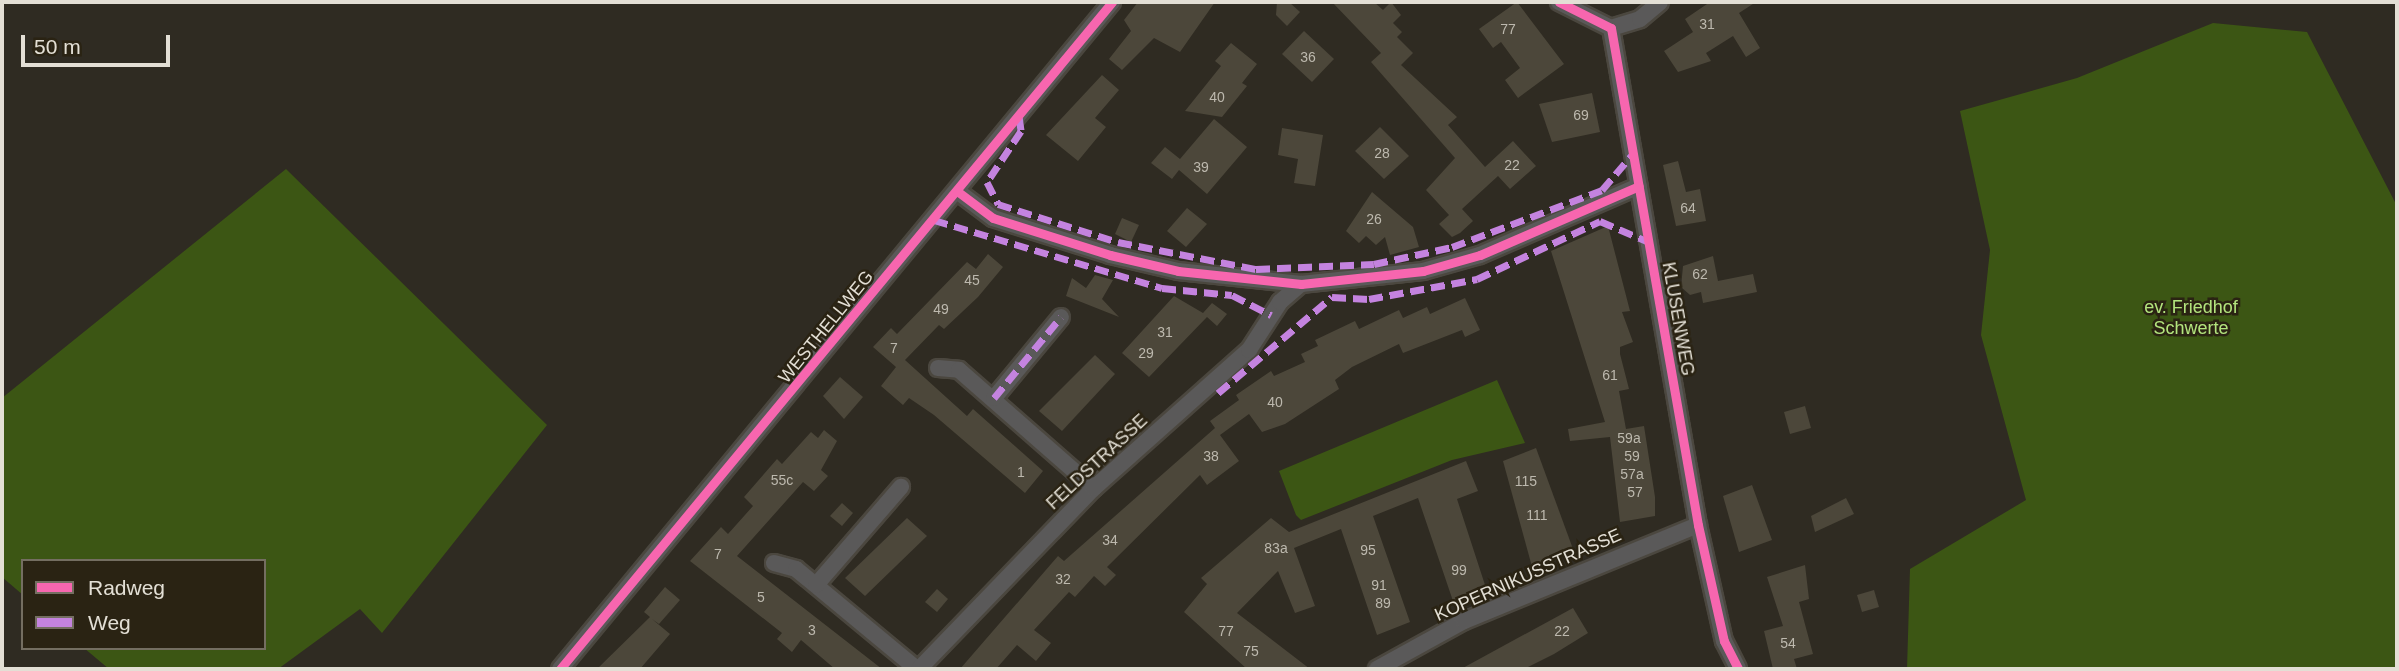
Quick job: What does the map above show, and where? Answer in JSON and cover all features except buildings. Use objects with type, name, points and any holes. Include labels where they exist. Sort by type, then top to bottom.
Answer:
[{"type":"street","name":"WESTHELLWEG","points":[[560,669],[1112,2]]},
{"type":"street","points":[[1559,2],[1611,28],[1640,19],[1661,2]]},
{"type":"street","name":"KLUSENWEG","points":[[1611,28],[1698,525],[1724,641],[1738,669]]},
{"type":"street","points":[[957,191],[993,218],[1110,255],[1178,271],[1301,284],[1423,271],[1480,255],[1639,187]]},
{"type":"street","name":"FELDSTRASSE","points":[[918,669],[1094,488],[1249,350],[1280,302],[1301,284]]},
{"type":"street","points":[[994,398],[1061,317]]},
{"type":"street","points":[[938,368],[959,370],[1094,488]]},
{"type":"street","points":[[816,585],[901,487]]},
{"type":"street","name":"KOPERNIKUSSTRASSE","points":[[1377,669],[1464,621],[1698,525]]},
{"type":"street","points":[[774,562],[816,585],[918,669]]},
{"type":"green space","name":"ev. Friedhof Schwerte","points":[[2213,23],[2307,32],[2397,206],[2397,669],[1907,669],[1910,569],[2026,500],[1981,335],[1990,250],[1960,111],[2077,78]]},
{"type":"green space","points":[[286,169],[547,425],[382,633],[360,609],[278,669],[109,669],[86,650],[266,650],[266,559],[21,559],[21,593],[2,577],[2,398]]},
{"type":"green space","points":[[1497,380],[1525,443],[1452,460],[1301,520],[1296,515],[1279,471]]},
{"type":"marked path","points":[[1019,116],[1021,131],[987,182],[998,204],[1118,242],[1256,269],[1374,264],[1452,247],[1602,190],[1632,155]]},
{"type":"marked path","points":[[934,220],[1162,288],[1232,295],[1271,315]]},
{"type":"marked path","points":[[1218,393],[1332,297],[1369,299],[1477,279],[1600,221],[1649,242]]},
{"type":"marked path","points":[[994,398],[1061,317]]},
{"type":"cycle path","points":[[560,669],[1112,2]]},
{"type":"cycle path","points":[[1559,2],[1611,28],[1698,525],[1724,641],[1738,669]]},
{"type":"cycle path","points":[[957,191],[993,218],[1110,255],[1178,271],[1301,284],[1423,271],[1480,255],[1639,186]]}]
